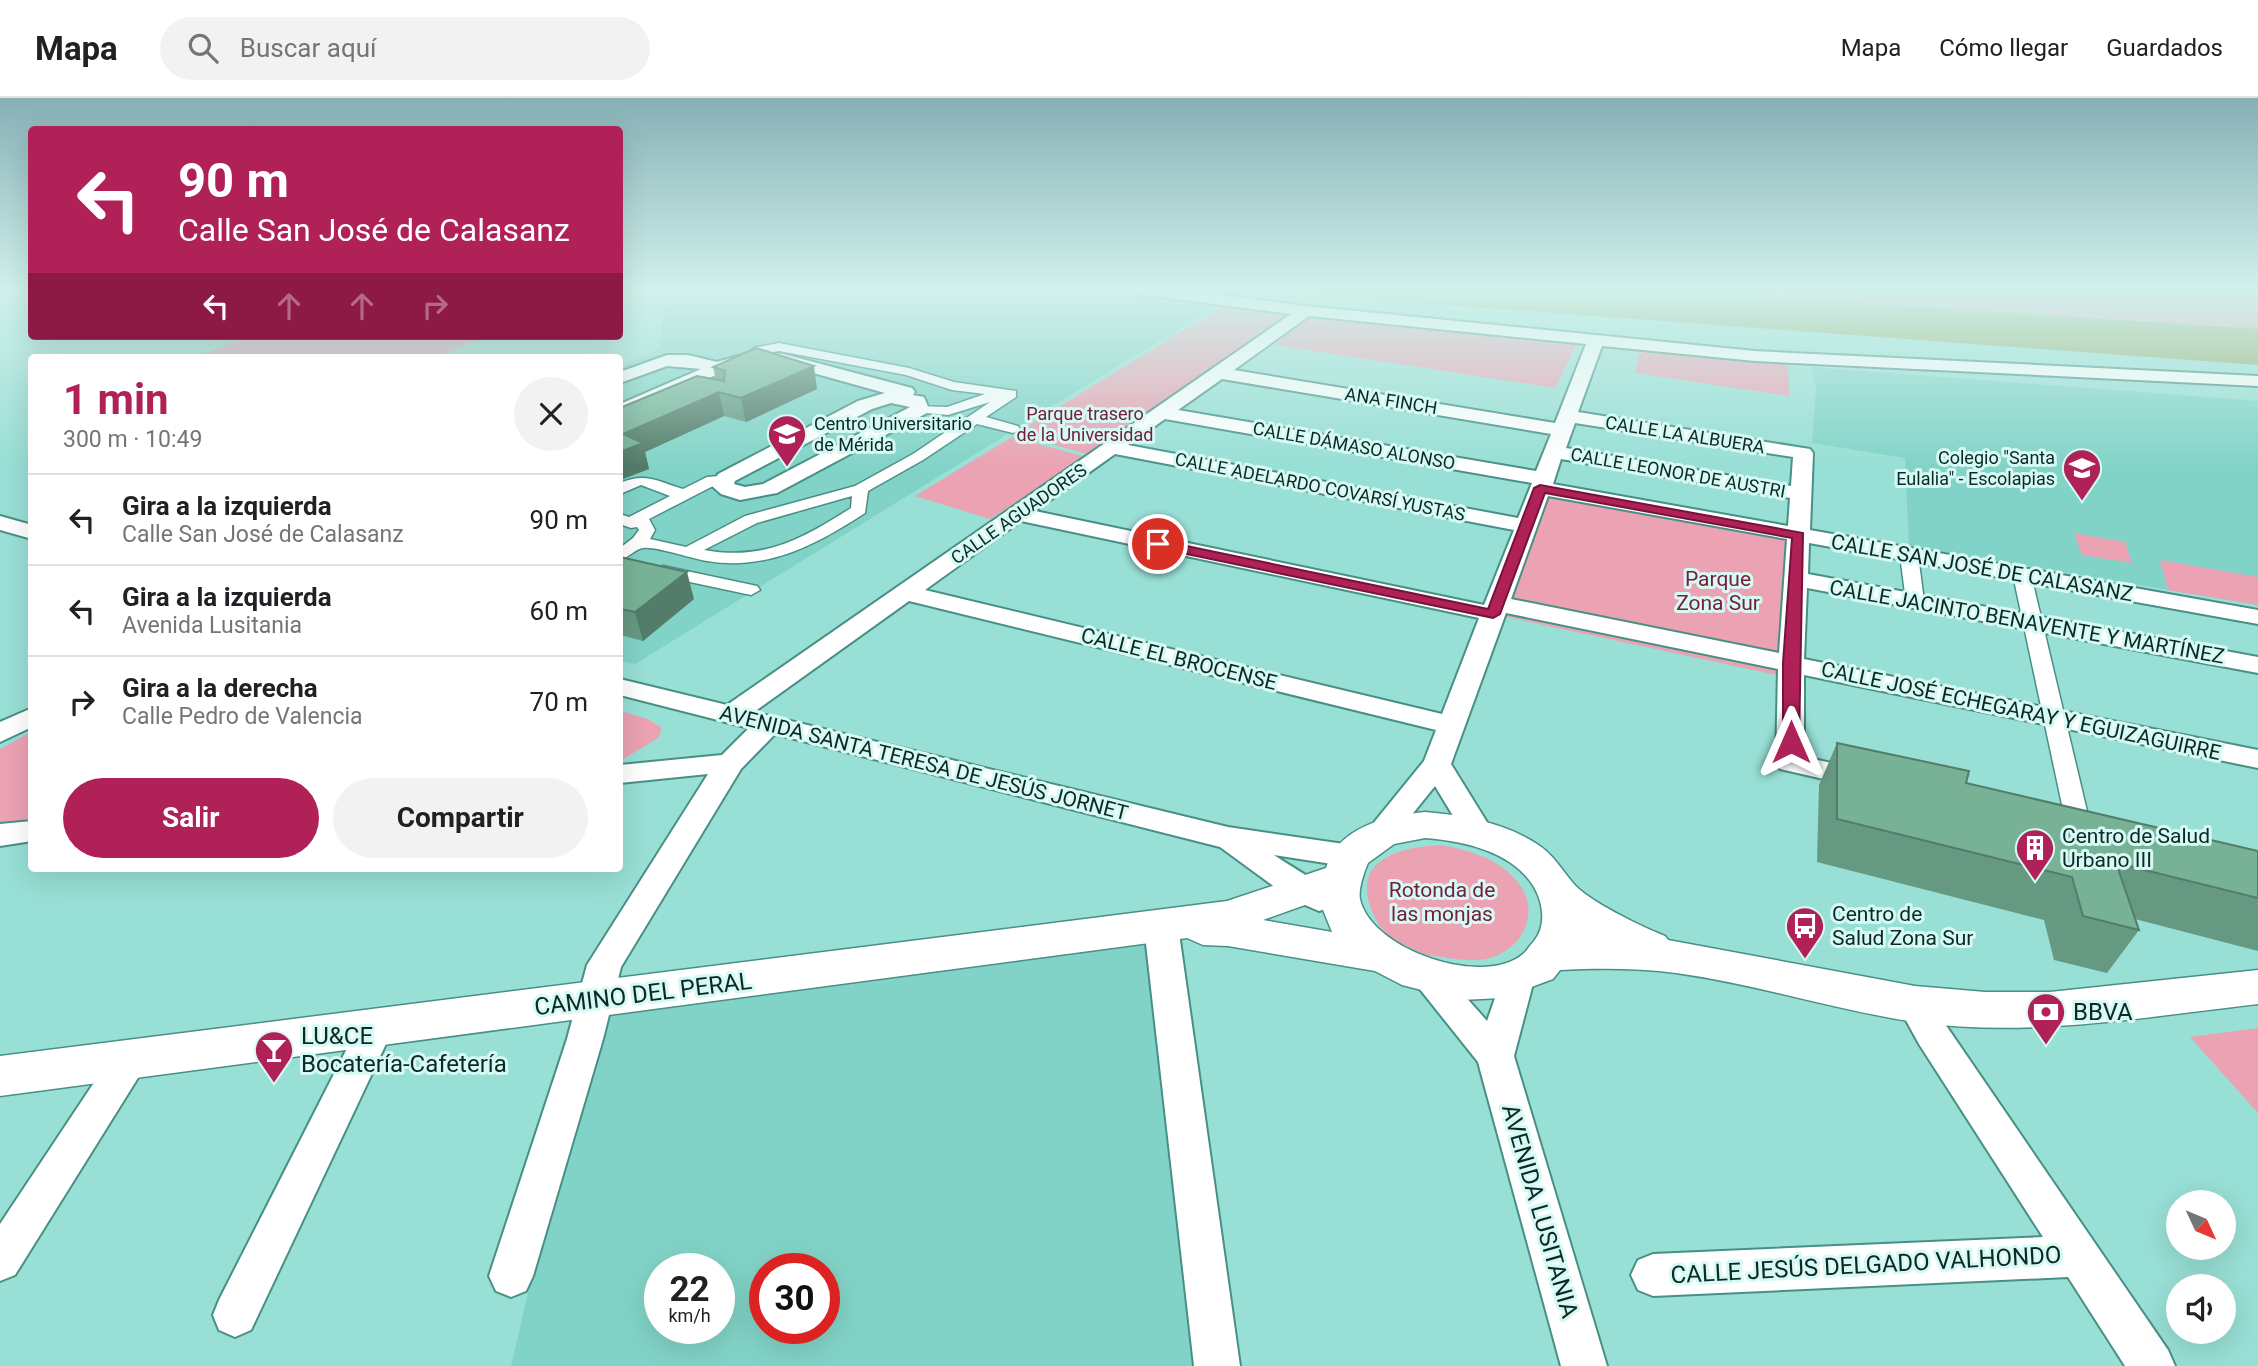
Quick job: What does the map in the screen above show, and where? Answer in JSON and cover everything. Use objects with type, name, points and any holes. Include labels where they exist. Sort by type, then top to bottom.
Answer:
[{"type":"street","points":[[623,422],[699,392],[769,356],[777,348]]},
{"type":"street","points":[[691,551],[732,527],[765,513],[860,489],[918,457],[1011,394],[952,386],[909,372],[790,348]]},
{"type":"street","name":"CALLE AGUADORES","points":[[731,715],[1254,348]]},
{"type":"street","points":[[1593,348],[1437,764],[1352,869],[1360,938],[1382,956],[1428,978],[1469,984],[1503,981],[1535,965],[1593,952],[1676,957],[1915,1004],[1985,1010],[2050,1010],[2258,987]]},
{"type":"street","points":[[1677,348],[1755,356],[2258,381]]},
{"type":"street","points":[[623,409],[709,365],[756,356],[769,356],[918,396],[922,400],[920,407],[778,485],[752,494],[731,493],[723,486],[725,478]]},
{"type":"street","points":[[623,378],[664,359],[709,365]]},
{"type":"street","name":"ANA FINCH","points":[[1220,373],[1565,423]]},
{"type":"street","points":[[852,380],[868,391],[873,398],[871,402]]},
{"type":"street","points":[[623,520],[631,523],[713,480],[725,478],[871,402],[910,398],[920,407],[948,411],[1004,393]]},
{"type":"street","name":"CALLE DÁMASO ALONSO","points":[[1164,412],[1542,484]]},
{"type":"street","points":[[976,419],[1013,429]]},
{"type":"street","name":"CALLE LA ALBUERA","points":[[1565,423],[1803,453],[1802,494]]},
{"type":"street","name":"CALLE ADELARDO COVARSÍ YUSTAS","points":[[1113,448],[1526,526]]},
{"type":"street","name":"CALLE LEONOR DE AUSTRI","points":[[1554,452],[1802,494]]},
{"type":"street","points":[[623,488],[640,480],[684,495]]},
{"type":"street","name":"CALLE SAN JOSÉ DE CALASANZ","points":[[1542,484],[1798,536],[2258,617]]},
{"type":"street","points":[[778,485],[800,493],[810,501]]},
{"type":"street","points":[[639,542],[734,559],[772,555],[817,537],[859,510],[860,489]]},
{"type":"street","points":[[1802,494],[1791,663],[1790,763],[1897,787]]},
{"type":"street","name":"CALLE JOSÉ ECHEGARAY Y EGUIZAGUIRRE","points":[[1018,514],[1495,609],[1791,663],[2258,759]]},
{"type":"street","points":[[640,517],[647,530],[629,563],[751,590]]},
{"type":"street","points":[[0,523],[28,531]]},
{"type":"street","points":[[1909,555],[1915,601]]},
{"type":"street","points":[[2022,575],[2078,828]]},
{"type":"street","name":"CALLE JACINTO BENAVENTE Y MARTÍNEZ","points":[[1795,579],[2258,665]]},
{"type":"street","name":"CALLE EL BROCENSE","points":[[907,593],[1451,725]]},
{"type":"street","name":"AVENIDA SANTA TERESA DE JESÚS JORNET","points":[[623,688],[1352,869]]},
{"type":"street","points":[[0,733],[28,718]]},
{"type":"street","points":[[511,1276],[596,1000],[604,965],[730,763],[768,725]]},
{"type":"street","points":[[623,774],[730,763]]},
{"type":"street","points":[[1437,764],[1478,832]]},
{"type":"street","points":[[1352,869],[1399,828],[1425,825],[1451,826],[1478,832],[1528,857],[1546,875],[1559,895],[1564,916],[1562,936],[1535,965],[1495,1056]]},
{"type":"street","points":[[0,835],[28,832]]},
{"type":"street","name":"AVENIDA SANTA TERESA DE JESÚS JORNET","points":[[1228,838],[1302,891]]},
{"type":"street","name":"CAMINO DEL PERAL","points":[[0,1076],[128,1062],[1229,916],[1302,891],[1352,869]]},
{"type":"street","points":[[1559,895],[1621,936],[1676,957]]},
{"type":"street","points":[[1161,926],[1217,1366]]},
{"type":"street","name":"CAMINO DEL PERAL","points":[[1161,926],[1228,930],[1382,956]]},
{"type":"street","name":"AVENIDA LUSITANIA","points":[[1428,978],[1495,1056],[1584,1366]]},
{"type":"street","points":[[1915,1004],[1932,1034],[2152,1366]]},
{"type":"street","points":[[235,1315],[375,1029]]},
{"type":"street","points":[[0,1261],[128,1062]]},
{"type":"street","name":"CALLE JESÚS DELGADO VALHONDO","points":[[1653,1275],[2078,1256]]},
{"type":"shaded area","name":"Centro Universitario de Mérida","points":[[1147,348],[635,664],[623,662],[623,366],[659,349]]},
{"type":"shaded area","points":[[2030,348],[2258,348],[2258,365]]},
{"type":"shaded area","name":"Colegio \"Santa Eulalia\" - Escolapias","points":[[1811,367],[2258,401],[2258,605],[1909,546],[1905,458],[1812,443],[1816,389]]},
{"type":"shaded area","points":[[1161,926],[1217,1366],[511,1366],[596,1000]]},
{"type":"green space","points":[[219,348],[457,348],[445,354],[204,354]]},
{"type":"green space","name":"Parque trasero de la Universidad","points":[[1154,348],[1243,348],[1091,455],[1015,434]]},
{"type":"green space","points":[[1296,348],[1574,348],[1555,388]]},
{"type":"green space","points":[[1651,350],[1788,364],[1789,396],[1635,373],[1639,353]]},
{"type":"green space","points":[[1012,437],[1086,457],[990,519],[915,496]]},
{"type":"green space","name":"Parque Zona Sur","points":[[1540,488],[1798,535],[1791,678],[1493,614]]},
{"type":"green space","points":[[2074,533],[2125,542],[2132,563],[2082,555]]},
{"type":"green space","points":[[2160,560],[2258,577],[2258,605],[2168,590]]},
{"type":"green space","points":[[623,712],[648,719],[662,728],[658,738],[623,759]]},
{"type":"green space","points":[[28,734],[28,825],[0,828],[0,749]]},
{"type":"green space","name":"Rotonda de las monjas","points":[[1442,845],[1490,860],[1507,871],[1522,889],[1527,900],[1527,922],[1516,942],[1507,950],[1484,959],[1466,960],[1425,954],[1395,940],[1378,923],[1369,903],[1367,887],[1370,873],[1378,863],[1406,850]]},
{"type":"green space","points":[[2258,1028],[2258,1113],[2190,1037]]},
{"type":"building","points":[[756,348],[814,366],[741,398],[719,392],[623,434],[623,407],[697,376],[724,381],[725,371],[713,367]]},
{"type":"building","points":[[623,434],[643,443],[623,451]]},
{"type":"building","points":[[623,558],[687,572],[635,612],[623,610]]},
{"type":"building","points":[[1837,743],[1969,771],[1966,783],[2258,851],[2258,898],[2116,863],[2139,930],[2083,916],[2072,877],[1837,819]]},
{"type":"place","name":"Centro Universitario de Mérida","points":[[787,468]]},
{"type":"place","name":"Colegio \"Santa Eulalia\" - Escolapias","points":[[2082,502]]},
{"type":"place","name":"Centro de Salud Urbano III","points":[[2035,882]]},
{"type":"place","name":"Centro de Salud Zona Sur","points":[[1805,960]]},
{"type":"place","name":"BBVA","points":[[2046,1046]]},
{"type":"place","name":"LU&CE Bocatería-Cafetería","points":[[274,1084]]},
{"type":"route","points":[[1158,544],[1493,614],[1540,488],[1798,536],[1791,663],[1791,742]]}]
